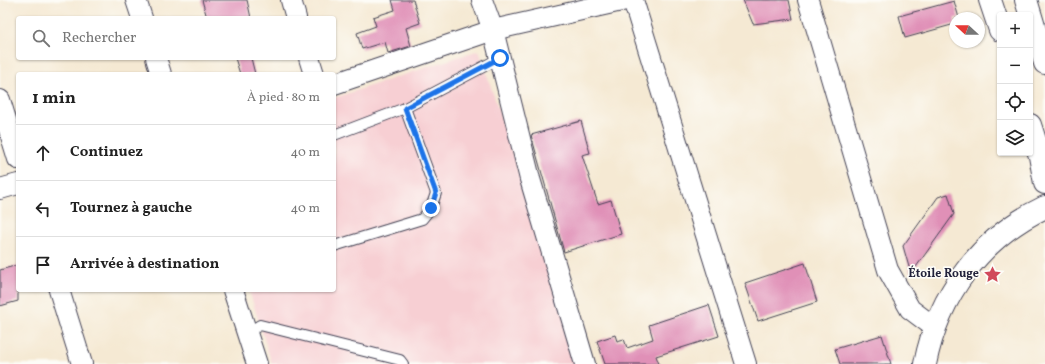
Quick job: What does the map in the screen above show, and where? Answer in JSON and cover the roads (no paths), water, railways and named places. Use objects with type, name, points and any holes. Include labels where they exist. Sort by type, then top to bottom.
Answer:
[{"type":"main road","points":[[990,0],[997,21]]},
{"type":"main road","points":[[1026,0],[1045,63]]},
{"type":"main road","points":[[1033,134],[1040,156],[1045,183]]},
{"type":"main road","points":[[925,364],[934,327],[950,293],[978,256],[1013,225],[1045,207]]},
{"type":"street","points":[[136,0],[141,16]]},
{"type":"street","points":[[291,0],[295,16]]},
{"type":"street","points":[[482,0],[493,30],[530,179],[585,364]]},
{"type":"street","points":[[336,83],[493,30],[626,0]]},
{"type":"street","points":[[633,0],[746,364]]},
{"type":"street","points":[[808,0],[888,270],[910,309],[934,327]]},
{"type":"street","points":[[157,60],[160,72]]},
{"type":"street","points":[[310,60],[313,72]]},
{"type":"street","points":[[0,100],[16,152]]},
{"type":"street","points":[[0,189],[16,185]]},
{"type":"street","points":[[60,292],[82,364]]},
{"type":"street","points":[[234,292],[257,364]]},
{"type":"lane","points":[[336,134],[405,108],[500,58]]},
{"type":"lane","points":[[336,245],[422,219],[431,208],[436,193],[405,108]]},
{"type":"lane","points":[[247,333],[260,325],[400,360],[403,364]]},
{"type":"place","name":"Étoile Rouge","points":[[992,274]]}]
